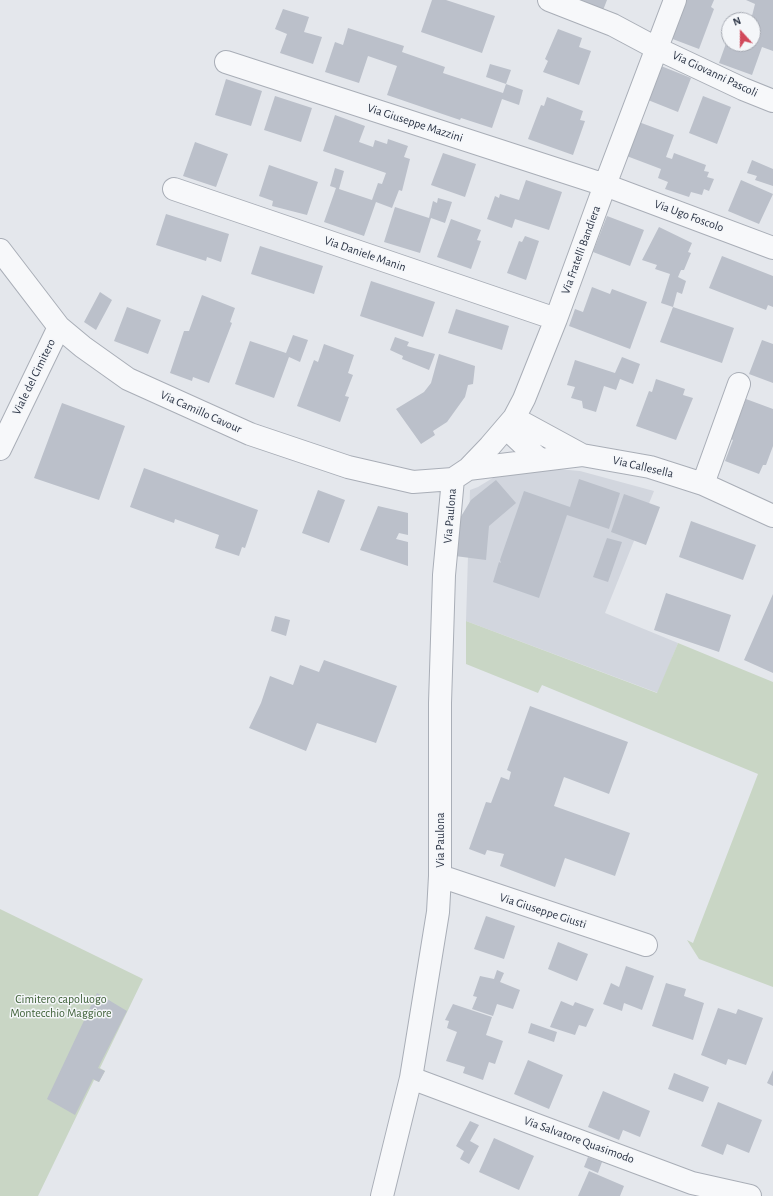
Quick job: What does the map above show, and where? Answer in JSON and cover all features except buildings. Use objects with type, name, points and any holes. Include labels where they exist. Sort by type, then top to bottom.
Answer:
[{"type":"street","name":"Via Giovanni Pascoli","points":[[549,0],[613,25],[656,48],[743,89],[773,101]]},
{"type":"street","name":"Via Fratelli Bandiera","points":[[461,474],[510,423],[524,399],[556,319],[674,0]]},
{"type":"street","name":"Via Giuseppe Mazzini","points":[[226,62],[605,185]]},
{"type":"street","name":"Via Ugo Foscolo","points":[[605,185],[773,248]]},
{"type":"street","name":"Via Daniele Manin","points":[[174,189],[556,319]]},
{"type":"street","name":"Via Camillo Cavour","points":[[0,250],[58,328],[128,379],[250,434],[348,468],[412,482],[461,474]]},
{"type":"street","name":"Viale del Cimitero","points":[[0,449],[58,328]]},
{"type":"street","points":[[703,484],[739,384]]},
{"type":"street","name":"Via Callesella","points":[[510,423],[582,454],[650,467],[703,484],[773,516]]},
{"type":"street","points":[[510,423],[540,460]]},
{"type":"street","name":"Via Callesella","points":[[461,474],[582,454]]},
{"type":"street","name":"Via Paulona","points":[[382,1196],[411,1078],[438,912],[440,876],[440,703],[444,583],[461,474]]},
{"type":"street","name":"Via Giuseppe Giusti","points":[[440,876],[646,945]]},
{"type":"street","name":"Via Salvatore Quasimodo","points":[[411,1078],[692,1182],[750,1196]]},
{"type":"shaded area","points":[[546,468],[580,471],[654,491],[605,613],[678,643],[658,693],[466,621],[470,490],[496,476]]},
{"type":"green space","points":[[466,621],[657,693],[678,643],[773,682],[773,987],[699,959],[687,940],[693,943],[758,774],[542,685],[538,693],[466,664]]},
{"type":"green space","name":"Cimitero capoluogo Montecchio Maggiore","points":[[0,909],[143,979],[100,1068],[105,1071],[99,1082],[94,1080],[38,1196],[0,1196]]}]
